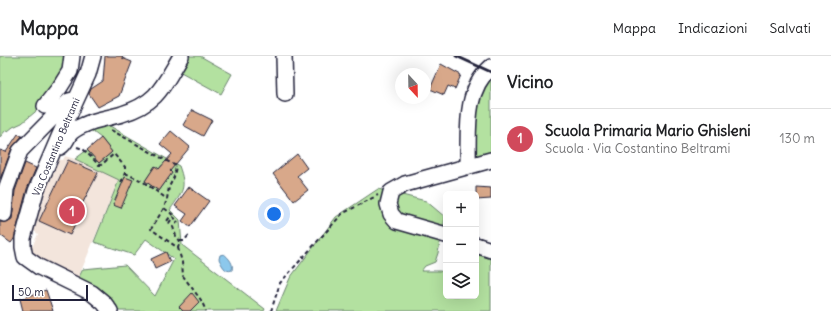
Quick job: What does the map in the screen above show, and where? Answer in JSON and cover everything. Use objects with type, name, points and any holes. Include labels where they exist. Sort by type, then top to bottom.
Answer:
[{"type":"street","points":[[45,106],[70,71],[72,56]]},
{"type":"street","name":"Via Costantino Beltrami","points":[[93,56],[88,74],[76,99],[60,145],[36,191],[23,238],[23,247],[26,257],[38,267],[92,294],[104,303],[110,311]]},
{"type":"street","points":[[60,145],[70,134],[85,124],[124,114],[150,101],[160,91],[180,56]]},
{"type":"street","points":[[284,56],[285,94]]},
{"type":"street","points":[[468,166],[469,108],[475,88],[481,77],[491,67]]},
{"type":"street","points":[[4,214],[6,189],[20,151],[69,101],[76,99]]},
{"type":"street","points":[[443,234],[397,221],[391,214],[388,204],[391,192],[404,184],[491,160]]},
{"type":"street","points":[[479,246],[491,250]]},
{"type":"path","points":[[94,122],[176,166],[164,208],[151,229],[178,248]]},
{"type":"path","points":[[60,145],[75,145],[83,149],[99,165],[114,154],[125,167],[125,173],[120,185]]},
{"type":"path","points":[[125,173],[142,181],[167,199]]},
{"type":"path","points":[[271,311],[280,283],[342,214],[382,193],[391,192]]},
{"type":"path","points":[[164,208],[172,214],[167,221],[168,223],[173,217],[178,221],[173,228],[180,241]]},
{"type":"path","points":[[180,241],[184,241],[189,235]]},
{"type":"path","points":[[180,241],[178,248],[182,262],[183,276],[201,300],[206,311]]},
{"type":"shaded area","points":[[65,156],[119,179],[77,281],[34,257],[31,249],[38,234],[34,231],[32,223],[44,199],[40,197],[57,159],[63,160]]},
{"type":"green space","points":[[0,56],[64,56],[64,69],[41,107],[22,123],[8,131],[6,130],[0,137]]},
{"type":"green space","points":[[187,56],[200,56],[232,74],[221,94],[179,71]]},
{"type":"green space","points":[[488,77],[491,78],[491,153],[473,157],[477,102]]},
{"type":"green space","points":[[103,122],[179,166],[183,179],[183,185],[181,194],[170,210],[180,220],[182,245],[265,309],[264,311],[118,311],[113,303],[77,281],[83,269],[125,265],[155,296],[174,259],[146,239],[134,255],[94,242],[119,180],[75,159],[87,150],[99,163],[112,152],[101,138],[89,129]],"holes":[[[162,165],[172,173],[159,191],[145,181],[155,166],[159,169]]]},
{"type":"green space","points":[[378,189],[426,201],[443,215],[443,227],[435,262],[425,266],[421,271],[443,272],[443,299],[479,299],[479,255],[491,256],[491,311],[276,311],[290,278],[336,217]]},
{"type":"water","points":[[224,254],[231,261],[232,270],[230,271],[223,266],[219,259],[220,255]]},
{"type":"building","points":[[105,56],[123,56],[122,58],[132,62],[119,96],[98,107],[89,94],[91,89],[103,81]]},
{"type":"building","points":[[441,64],[461,75],[455,89],[448,86],[444,95],[431,89]]},
{"type":"building","points":[[192,110],[212,120],[203,136],[183,125]]},
{"type":"building","points":[[171,131],[190,147],[170,171],[172,173],[159,191],[145,181],[155,166],[159,169],[172,154],[160,144]]},
{"type":"building","points":[[18,134],[22,136],[12,148],[0,179],[0,150],[6,152]]},
{"type":"building","points":[[101,138],[112,152],[99,163],[87,150]]},
{"type":"building","points":[[297,154],[307,168],[297,176],[308,190],[294,201],[273,174]]},
{"type":"building","points":[[68,160],[98,173],[76,216],[78,217],[70,235],[39,221]]},
{"type":"building","points":[[25,163],[36,168],[27,189],[14,239],[11,243],[0,235],[0,222],[7,222],[12,219],[15,191]]},
{"type":"building","points":[[125,177],[133,180],[121,208],[113,205]]},
{"type":"building","points":[[189,187],[209,201],[190,227],[182,221],[187,214],[175,206]]},
{"type":"building","points":[[476,187],[491,188],[491,199],[479,200],[479,191],[476,191]]},
{"type":"building","points":[[166,252],[170,262],[155,269],[151,259]]},
{"type":"building","points":[[46,290],[53,311],[23,311],[20,299]]},
{"type":"building","points":[[192,293],[199,302],[190,311],[183,311],[179,307]]},
{"type":"railway","points":[[456,56],[491,72]]},
{"type":"place","name":"Scuola Primaria Mario Ghisleni","points":[[72,211]]}]
